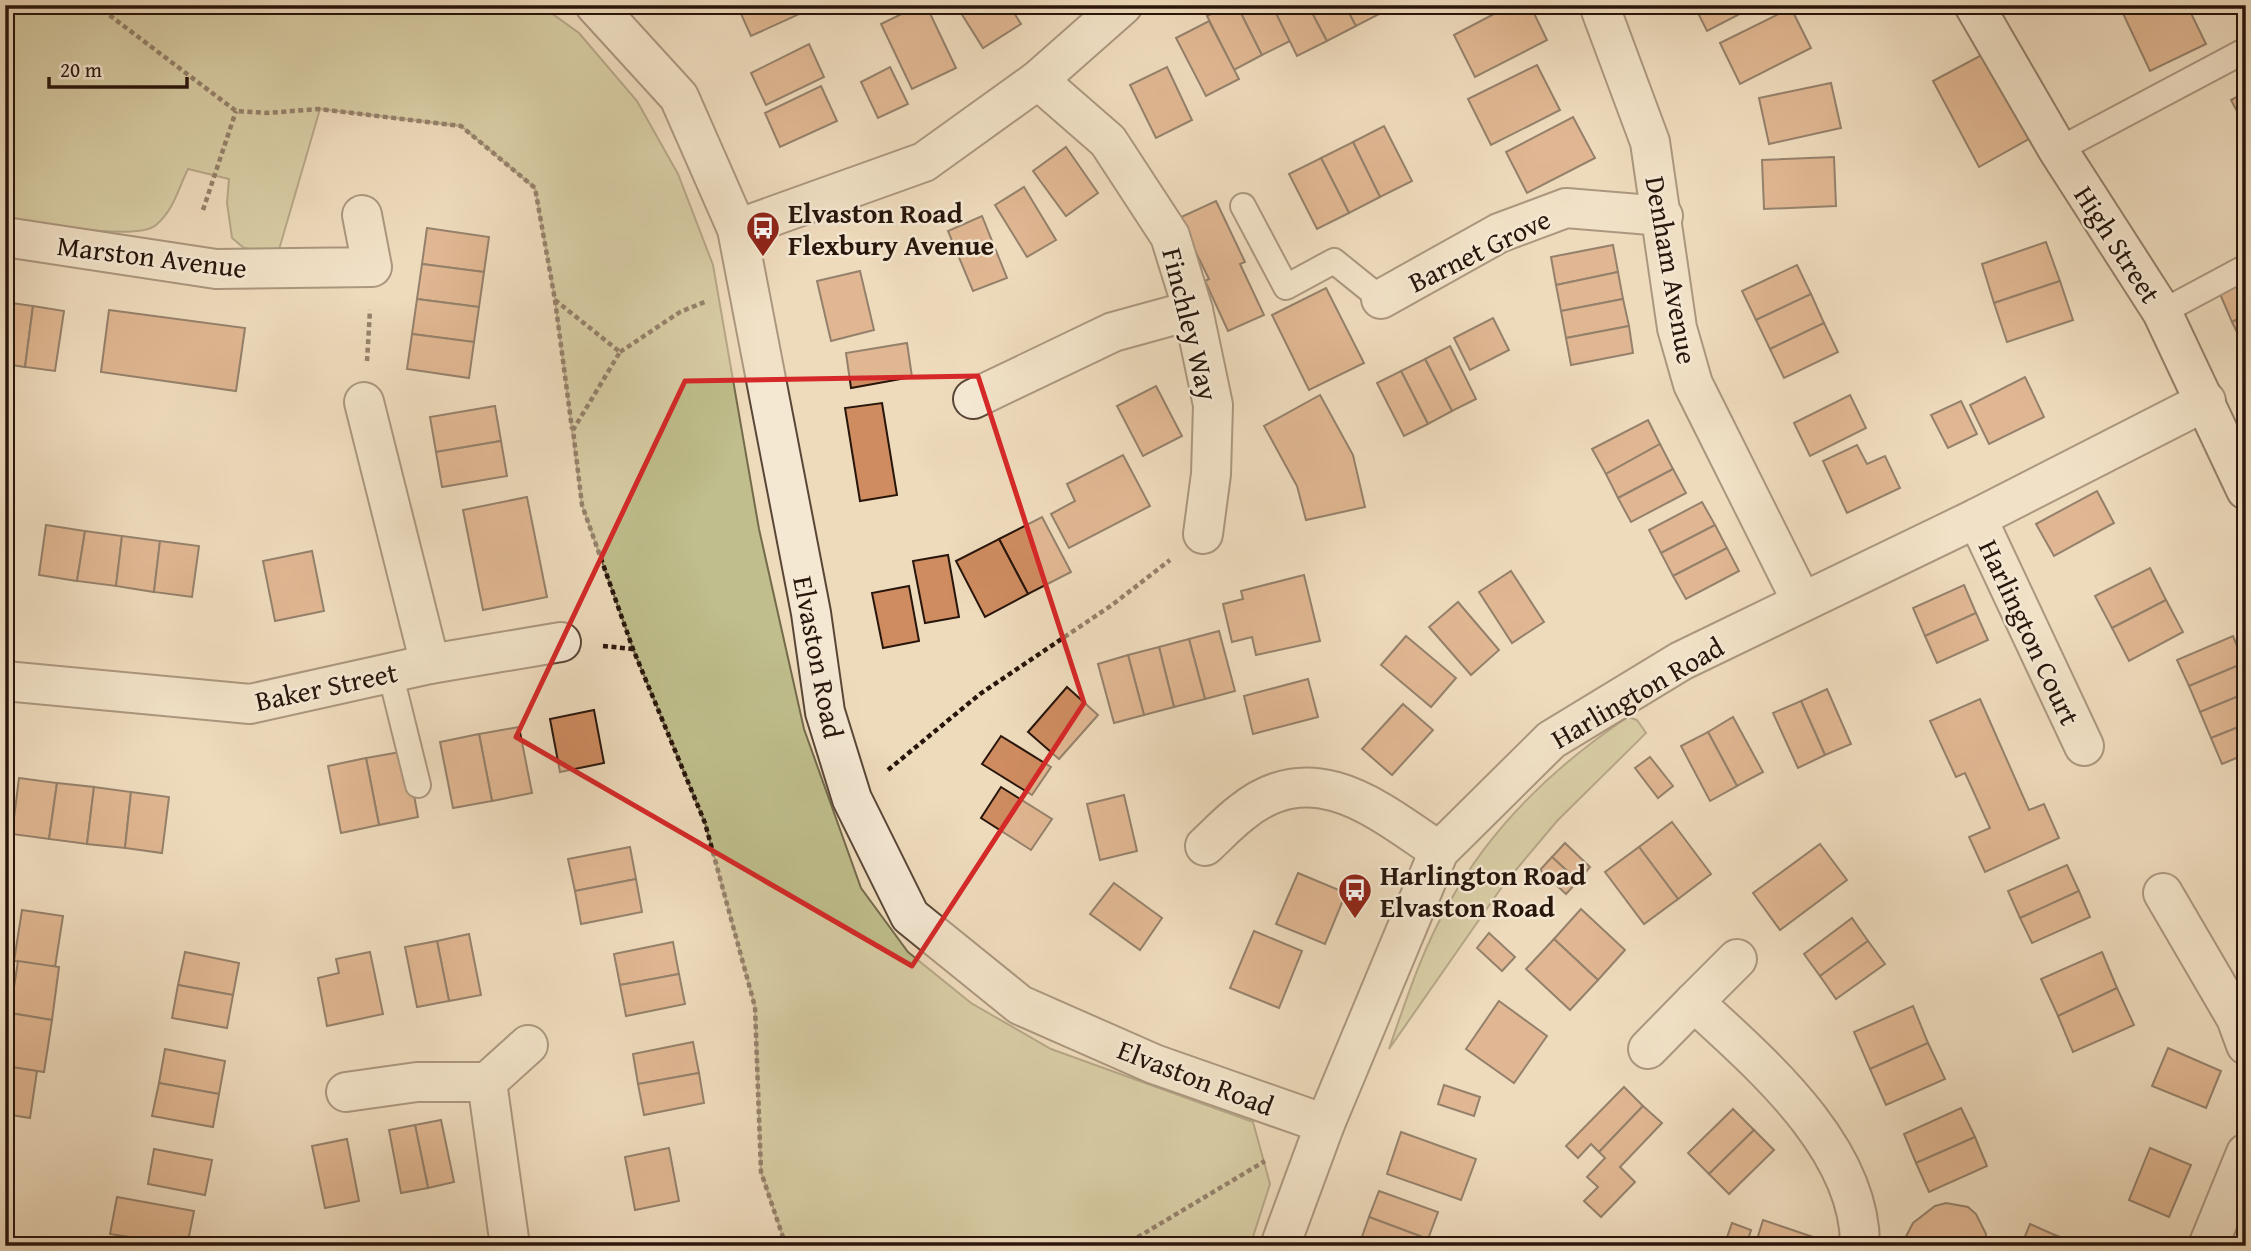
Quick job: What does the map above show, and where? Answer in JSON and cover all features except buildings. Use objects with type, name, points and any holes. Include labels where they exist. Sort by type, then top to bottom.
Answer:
[{"type":"street","name":"Elvaston Road","points":[[595,5],[679,97],[737,229],[811,613],[825,712],[852,799],[910,916],[1020,1005],[1154,1064],[1325,1124]]},
{"type":"street","points":[[737,229],[924,162],[1038,80],[1123,5]]},
{"type":"street","name":"Denham Avenue","points":[[1599,5],[1650,142],[1677,328],[1693,384],[1802,602]]},
{"type":"street","name":"High Street","points":[[1974,5],[2058,150],[2162,313],[2246,490]]},
{"type":"street","name":"Finchley Way","points":[[1038,80],[1108,141],[1170,236],[1193,310],[1213,405],[1211,474],[1203,534]]},
{"type":"street","name":"Barnet Grove","points":[[1381,299],[1499,233],[1566,208],[1662,216]]},
{"type":"street","points":[[362,215],[372,267]]},
{"type":"street","name":"Marston Avenue","points":[[5,237],[216,269],[372,267]]},
{"type":"street","points":[[973,400],[1113,332],[1193,310]]},
{"type":"street","name":"Harlington Road","points":[[1280,1246],[1325,1124],[1439,851],[1551,740],[1681,661],[1977,519],[2206,401]]},
{"type":"street","points":[[364,402],[430,664]]},
{"type":"street","name":"Harlington Court","points":[[1977,519],[2084,746]]},
{"type":"street","name":"Baker Street","points":[[5,681],[250,704],[430,664],[561,642]]},
{"type":"street","points":[[1205,846],[1243,811],[1275,795],[1311,785],[1341,791],[1369,804],[1439,851]]},
{"type":"street","points":[[2163,893],[2236,1018],[2246,1045]]},
{"type":"street","points":[[1648,1049],[1737,959]]},
{"type":"street","points":[[1694,1002],[1779,1081],[1839,1161],[1860,1230],[1860,1246]]},
{"type":"street","points":[[346,1092],[417,1082],[487,1082],[528,1045]]},
{"type":"street","points":[[487,1082],[510,1246]]},
{"type":"street","points":[[2217,1243],[2246,1153]]},
{"type":"lane","points":[[2058,150],[2246,50]]},
{"type":"lane","points":[[1243,206],[1286,287],[1334,261],[1381,299]]},
{"type":"lane","points":[[2162,313],[2246,267]]},
{"type":"lane","points":[[390,672],[418,785]]},
{"type":"path","points":[[96,5],[236,111],[267,113],[319,109],[461,126],[535,188],[555,300],[582,505],[633,649],[705,823],[755,1007],[761,1172],[786,1246]]},
{"type":"path","points":[[203,210],[236,111]]},
{"type":"path","points":[[364,402],[372,267]]},
{"type":"path","points":[[573,430],[621,352],[680,312],[748,285]]},
{"type":"path","points":[[555,300],[621,352]]},
{"type":"path","points":[[852,799],[980,694],[1112,605],[1203,534]]},
{"type":"path","points":[[1124,1246],[1266,1160]]},
{"type":"highlighted area","points":[[978,376],[1084,703],[912,966],[516,737],[685,381]]},
{"type":"shaded area","points":[[5,5],[540,5],[579,33],[637,101],[678,174],[713,265],[759,529],[804,729],[861,888],[908,952],[971,1003],[1051,1049],[1253,1122],[1270,1184],[1250,1246],[786,1246],[761,1172],[755,1007],[705,823],[633,649],[582,505],[555,300],[535,188],[461,126],[320,109],[278,253],[244,248],[232,238],[227,203],[229,179],[188,169],[167,213],[156,225],[145,230],[129,232],[85,229],[7,218]]},
{"type":"shaded area","points":[[1628,717],[1637,720],[1646,733],[1557,821],[1504,884],[1389,1049],[1430,940],[1448,905],[1484,850],[1504,824],[1550,777]]},
{"type":"place","name":"Elvaston Road Flexbury Avenue","points":[[763,258]]},
{"type":"place","name":"Harlington Road Elvaston Road","points":[[1355,920]]}]
